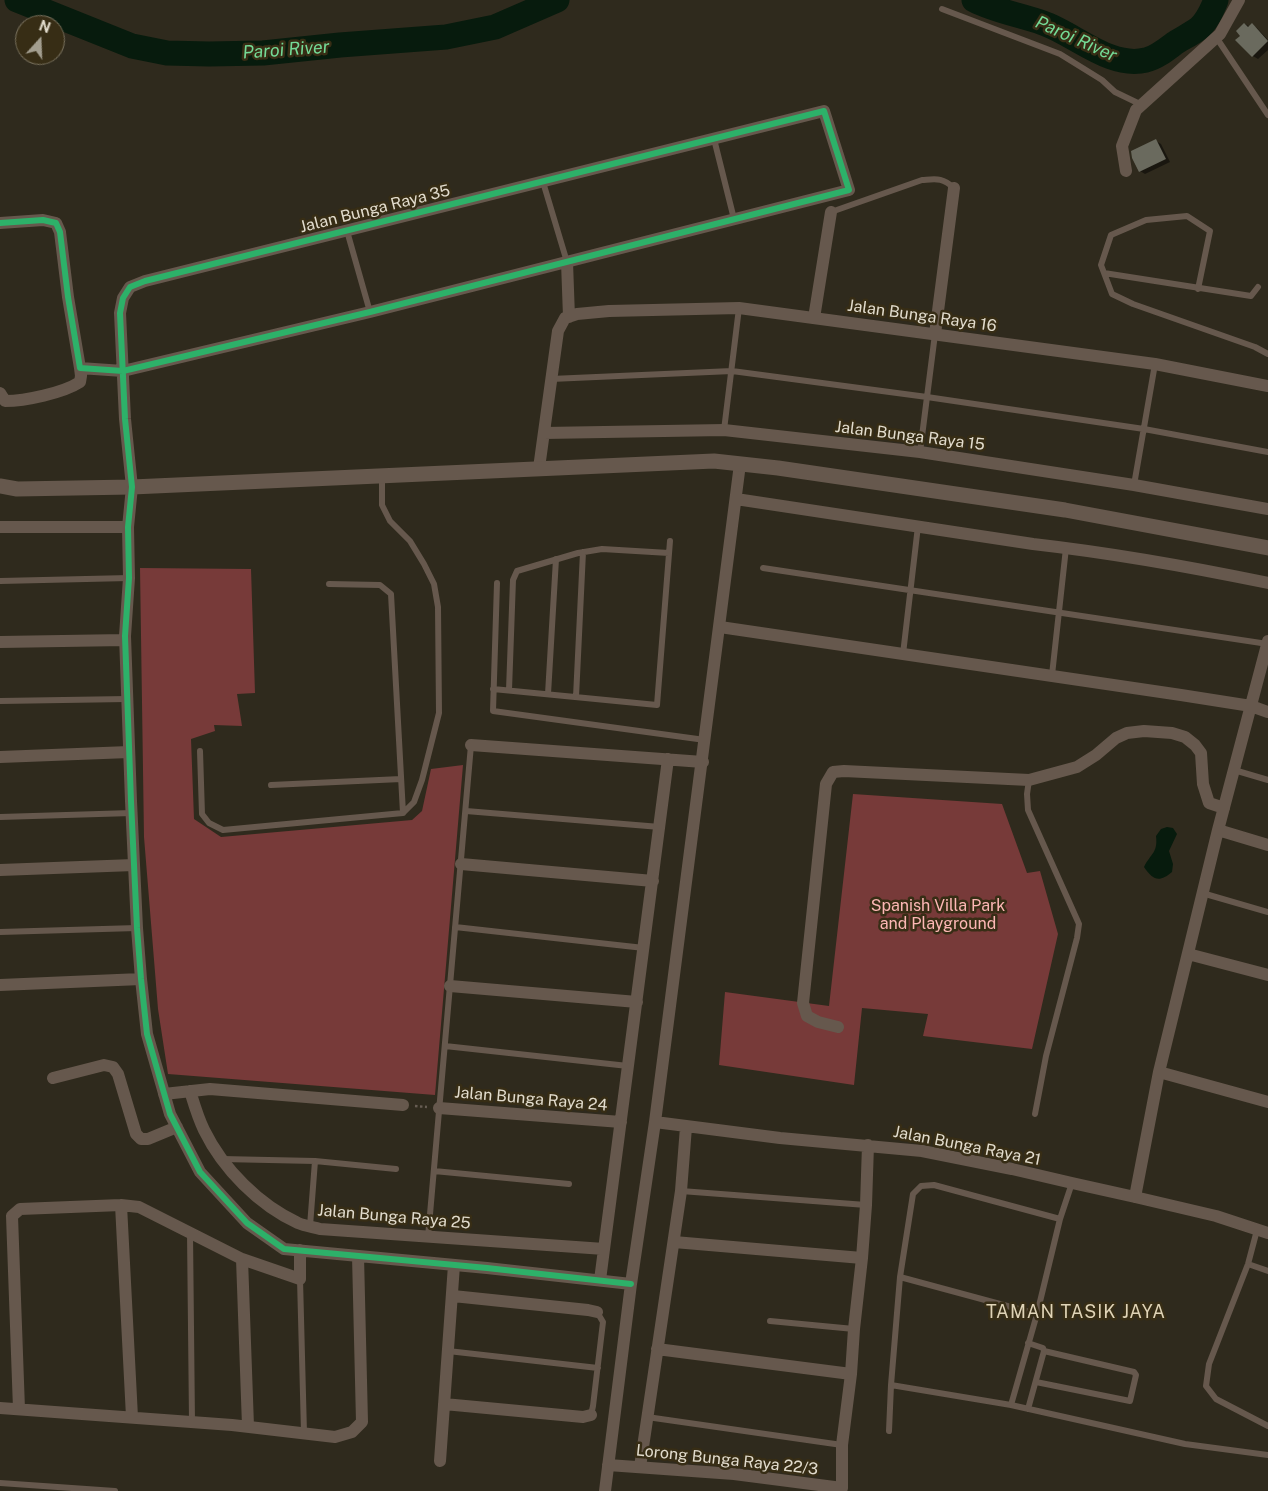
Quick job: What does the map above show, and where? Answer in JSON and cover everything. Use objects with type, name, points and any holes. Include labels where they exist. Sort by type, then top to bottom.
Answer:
[{"type":"street","points":[[1126,171],[1122,146],[1136,110],[1220,34],[1239,0]]},
{"type":"street","name":"Jalan Bunga Raya 35","points":[[631,1284],[284,1249],[247,1223],[200,1172],[176,1127],[170,1114],[147,1034],[137,928],[125,640],[130,578],[128,527],[132,487],[120,313],[123,298],[130,287],[145,281],[824,111],[849,190],[734,219]]},
{"type":"street","points":[[935,334],[954,188]]},
{"type":"street","points":[[814,318],[831,212]]},
{"type":"street","points":[[80,368],[123,371],[370,312],[734,219]]},
{"type":"street","points":[[0,223],[43,220],[56,223],[60,232],[68,297],[82,376],[80,382],[71,388],[18,401],[4,401],[0,393]]},
{"type":"street","points":[[539,468],[558,331],[565,318],[569,317],[567,262]]},
{"type":"street","name":"Jalan Bunga Raya 16","points":[[569,317],[577,314],[609,311],[739,308],[1155,364],[1268,386]]},
{"type":"street","name":"Jalan Bunga Raya 15","points":[[544,433],[724,430],[920,452],[1134,485],[1268,509]]},
{"type":"street","points":[[0,486],[17,489],[132,487],[714,461],[1064,510],[1268,548]]},
{"type":"street","points":[[604,1491],[631,1284],[655,1122],[740,464]]},
{"type":"street","points":[[736,499],[1066,548],[1226,574],[1268,583]]},
{"type":"street","points":[[0,527],[128,527]]},
{"type":"street","points":[[720,627],[1251,706],[1268,712]]},
{"type":"street","points":[[0,642],[125,640]]},
{"type":"street","points":[[1135,1197],[1159,1072],[1218,830],[1268,643]]},
{"type":"street","points":[[838,1027],[818,1022],[807,1016],[803,1003],[826,784],[832,772],[844,770],[1029,780],[1077,767],[1096,755],[1116,738],[1127,733],[1144,731],[1172,733],[1185,737],[1201,752],[1203,784],[1209,803],[1224,808]]},
{"type":"street","points":[[471,744],[702,762]]},
{"type":"street","points":[[0,757],[129,752]]},
{"type":"street","points":[[600,1280],[668,759]]},
{"type":"street","points":[[1218,830],[1268,845]]},
{"type":"street","points":[[461,864],[652,881]]},
{"type":"street","points":[[0,870],[134,865]]},
{"type":"street","points":[[1188,954],[1268,975]]},
{"type":"street","points":[[0,985],[141,979]]},
{"type":"street","points":[[450,986],[637,1002]]},
{"type":"street","points":[[53,1078],[104,1065],[113,1067],[118,1074],[136,1134],[140,1140],[148,1139],[176,1127]]},
{"type":"street","points":[[1159,1072],[1268,1102]]},
{"type":"street","points":[[164,1094],[210,1089],[404,1105]]},
{"type":"street","name":"Jalan Bunga Raya 25","points":[[190,1091],[204,1130],[222,1159],[244,1185],[270,1206],[299,1224],[320,1229],[604,1249]]},
{"type":"street","name":"Jalan Bunga Raya 24","points":[[440,1108],[621,1122]]},
{"type":"street","name":"Jalan Bunga Raya 21","points":[[655,1122],[780,1138],[922,1151],[1012,1169],[1216,1216],[1263,1231]]},
{"type":"street","points":[[640,1467],[681,1191],[686,1127]]},
{"type":"street","points":[[842,1445],[862,1258],[868,1145]]},
{"type":"street","points":[[19,1409],[6,1216],[20,1209],[121,1205],[139,1207],[242,1259],[300,1279],[300,1250]]},
{"type":"street","points":[[121,1205],[132,1417]]},
{"type":"street","points":[[674,1242],[862,1258]]},
{"type":"street","points":[[0,1408],[248,1426],[335,1437],[352,1432],[362,1422],[358,1256]]},
{"type":"street","points":[[242,1259],[248,1426]]},
{"type":"street","points":[[440,1461],[454,1265]]},
{"type":"street","points":[[453,1296],[597,1312]]},
{"type":"street","points":[[657,1349],[851,1374]]},
{"type":"street","points":[[444,1404],[583,1417],[591,1415]]},
{"type":"street","name":"Lorong Bunga Raya 22/3","points":[[608,1465],[734,1474],[842,1488],[842,1445]]},
{"type":"lane","points":[[942,10],[1060,54],[1102,80],[1115,92],[1142,105]]},
{"type":"lane","points":[[1216,37],[1268,115]]},
{"type":"lane","points":[[714,139],[734,219]]},
{"type":"lane","points":[[831,212],[922,180],[937,178],[947,181],[954,188]]},
{"type":"lane","points":[[543,182],[567,262]]},
{"type":"lane","points":[[1198,289],[1210,231],[1188,216],[1146,220],[1111,235],[1101,265],[1112,294],[1133,304],[1255,347],[1268,354]]},
{"type":"lane","points":[[347,231],[370,312]]},
{"type":"lane","points":[[1104,273],[1250,296],[1258,287]]},
{"type":"lane","points":[[724,430],[739,308]]},
{"type":"lane","points":[[920,452],[935,334]]},
{"type":"lane","points":[[1134,485],[1155,364]]},
{"type":"lane","points":[[551,379],[732,371],[1144,429],[1268,452]]},
{"type":"lane","points":[[200,751],[202,814],[209,823],[223,830],[403,813],[414,802],[422,780],[440,713],[438,607],[434,584],[424,564],[410,541],[390,521],[382,506],[382,475]]},
{"type":"lane","points":[[903,654],[918,526]]},
{"type":"lane","points":[[493,689],[658,705],[670,541]]},
{"type":"lane","points":[[1052,676],[1066,548]]},
{"type":"lane","points":[[509,690],[513,580],[518,571],[556,559],[602,549],[669,554]]},
{"type":"lane","points":[[576,697],[583,552]]},
{"type":"lane","points":[[548,694],[556,559]]},
{"type":"lane","points":[[762,568],[1268,643]]},
{"type":"lane","points":[[0,581],[130,578]]},
{"type":"lane","points":[[497,583],[493,711],[705,740]]},
{"type":"lane","points":[[329,584],[380,585],[391,594],[403,813]]},
{"type":"lane","points":[[0,701],[127,699]]},
{"type":"lane","points":[[428,1236],[471,744]]},
{"type":"lane","points":[[1234,770],[1268,780]]},
{"type":"lane","points":[[271,785],[401,779]]},
{"type":"lane","points":[[1029,780],[1027,794],[1028,810],[1079,924],[1046,1056],[1035,1114]]},
{"type":"lane","points":[[466,811],[660,827]]},
{"type":"lane","points":[[0,817],[132,813]]},
{"type":"lane","points":[[1202,893],[1268,912]]},
{"type":"lane","points":[[455,927],[644,948]]},
{"type":"lane","points":[[0,932],[137,928]]},
{"type":"lane","points":[[445,1046],[628,1066]]},
{"type":"lane","points":[[222,1159],[315,1161],[396,1169]]},
{"type":"lane","points":[[310,1226],[315,1161]]},
{"type":"lane","points":[[434,1171],[569,1184]]},
{"type":"lane","points":[[1011,1405],[1037,1314],[1060,1219],[1072,1184]]},
{"type":"lane","points":[[889,1431],[900,1277],[913,1194],[921,1186],[934,1185],[1060,1219]]},
{"type":"lane","points":[[681,1191],[866,1205]]},
{"type":"lane","points":[[1263,1231],[1209,1364],[1206,1386],[1216,1399],[1268,1426]]},
{"type":"lane","points":[[190,1233],[192,1422]]},
{"type":"lane","points":[[1248,1264],[1268,1271]]},
{"type":"lane","points":[[900,1277],[1037,1314]]},
{"type":"lane","points":[[300,1279],[304,1433]]},
{"type":"lane","points":[[591,1415],[603,1322],[597,1312]]},
{"type":"lane","points":[[770,1321],[854,1329]]},
{"type":"lane","points":[[1028,1344],[1044,1348],[1044,1351],[1134,1372],[1136,1375],[1130,1401],[1036,1382]]},
{"type":"lane","points":[[448,1351],[598,1368]]},
{"type":"lane","points":[[1028,1409],[1044,1351]]},
{"type":"lane","points":[[891,1385],[1011,1405],[1185,1444],[1268,1455]]},
{"type":"lane","points":[[647,1417],[842,1445]]},
{"type":"lane","points":[[0,1483],[116,1491]]},
{"type":"path","points":[[404,1105],[440,1108]]},
{"type":"green space","points":[[140,568],[251,569],[255,693],[237,694],[242,726],[214,725],[215,731],[191,739],[194,819],[221,837],[412,820],[422,811],[431,769],[463,765],[435,1095],[168,1074],[158,1009],[144,837]]},
{"type":"green space","name":"Spanish Villa Park and Playground","points":[[853,794],[1002,804],[1027,873],[1040,871],[1058,934],[1032,1049],[923,1036],[928,1014],[862,1008],[854,1085],[719,1065],[725,992],[829,1006]]},
{"type":"shaded area","points":[[1173,828],[1177,834],[1169,851],[1173,864],[1172,872],[1160,879],[1150,875],[1144,867],[1155,850],[1156,836],[1161,829]]},
{"type":"building","points":[[1244,23],[1248,27],[1252,23],[1268,41],[1252,57],[1235,40],[1240,36],[1236,31]]},
{"type":"building","points":[[1156,139],[1166,159],[1139,172],[1132,158],[1131,151]]},
{"type":"waterway","name":"Paroi River","points":[[17,0],[132,46],[167,53],[209,54],[263,53],[446,37],[495,27],[557,0]]},
{"type":"waterway","name":"Paroi River","points":[[974,0],[1043,23],[1119,60],[1133,61],[1154,57],[1198,29],[1207,19],[1216,0]]},
{"type":"cycle path","points":[[0,223],[43,220],[56,223],[60,232],[68,297],[80,368],[123,371],[370,312],[849,190],[824,111],[145,281],[130,287],[123,298],[120,313],[125,419],[132,487],[128,527],[129,578],[125,636],[131,801],[141,979],[147,1034],[170,1114],[200,1172],[247,1223],[284,1249],[631,1284]]},
{"type":"district","name":"TAMAN TASIK JAYA","points":[[1076,1312]]}]
